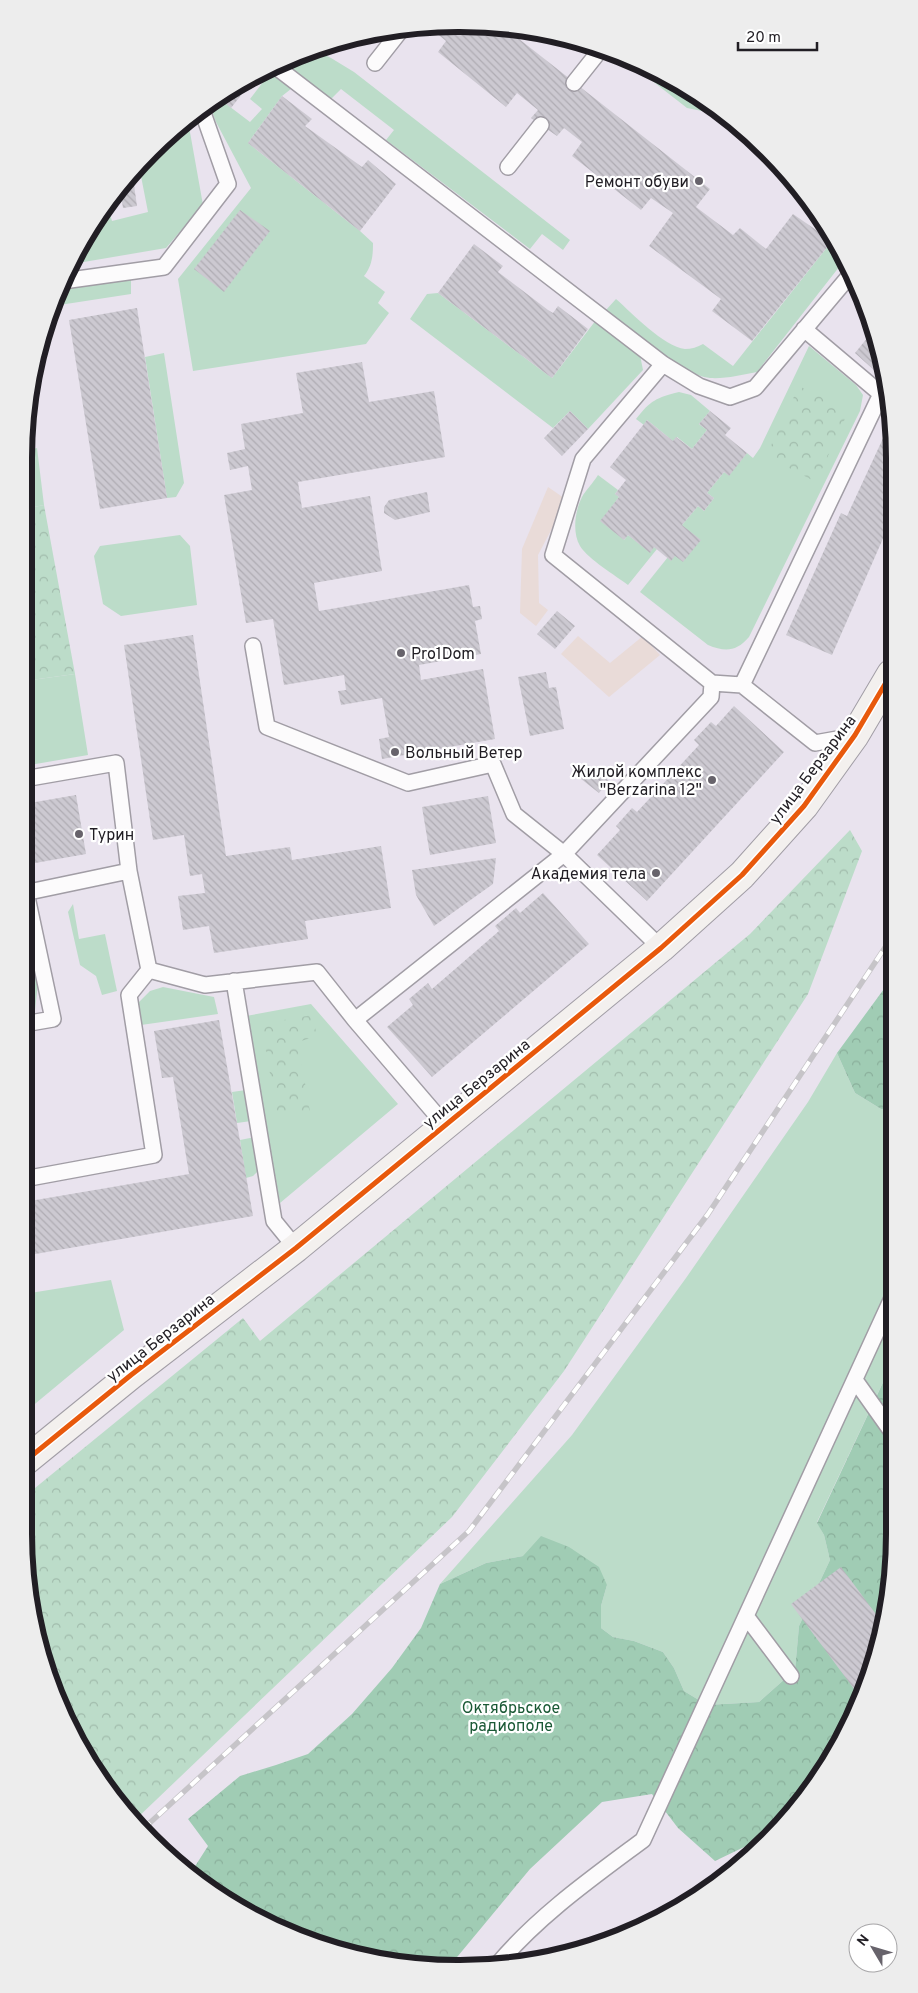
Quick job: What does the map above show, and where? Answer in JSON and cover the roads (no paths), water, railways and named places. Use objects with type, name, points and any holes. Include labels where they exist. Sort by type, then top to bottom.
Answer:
[{"type":"street","name":"улица Берзарина","points":[[32,1452],[296,1248],[661,948],[742,875],[804,806],[855,735],[886,682]]},
{"type":"lane","points":[[375,62],[394,38]]},
{"type":"lane","points":[[574,82],[595,55]]},
{"type":"lane","points":[[282,71],[663,364],[699,386],[730,397],[755,388],[846,280]]},
{"type":"lane","points":[[72,280],[164,267],[228,184],[204,117]]},
{"type":"lane","points":[[508,167],[541,125]]},
{"type":"lane","points":[[804,329],[880,393]]},
{"type":"lane","points":[[663,364],[583,458],[553,555],[712,683],[742,685],[815,743],[855,735]]},
{"type":"lane","points":[[742,685],[881,395]]},
{"type":"lane","points":[[253,646],[267,727],[408,783],[493,764],[514,814],[564,854],[661,948]]},
{"type":"lane","points":[[355,1020],[564,854],[711,697],[712,683]]},
{"type":"lane","points":[[32,778],[116,763],[129,871],[149,970]]},
{"type":"lane","points":[[32,892],[129,871]]},
{"type":"lane","points":[[32,924],[53,1019],[32,1023]]},
{"type":"lane","points":[[149,970],[205,985],[317,972],[355,1020],[445,1125]]},
{"type":"lane","points":[[32,1178],[154,1155],[129,995],[149,970]]},
{"type":"lane","points":[[234,982],[274,1221],[296,1248]]},
{"type":"lane","points":[[503,1958],[515,1944],[583,1884],[643,1840],[886,1313]]},
{"type":"lane","points":[[855,1380],[886,1424]]},
{"type":"lane","points":[[746,1616],[791,1676]]},
{"type":"railway","points":[[147,1825],[469,1531],[708,1214],[886,946]]},
{"type":"place","name":"Ремонт обуви","points":[[699,181]]},
{"type":"place","name":"Pro1Dom","points":[[401,653]]},
{"type":"place","name":"Вольный Ветер","points":[[395,752]]},
{"type":"place","name":"Жилой комплекс \"Berzarina 12\"","points":[[712,780]]},
{"type":"place","name":"Турин","points":[[79,834]]},
{"type":"place","name":"Академия тела","points":[[656,873]]},
{"type":"park label","name":"Октябрьское радиополе","points":[[511,1716]]}]
